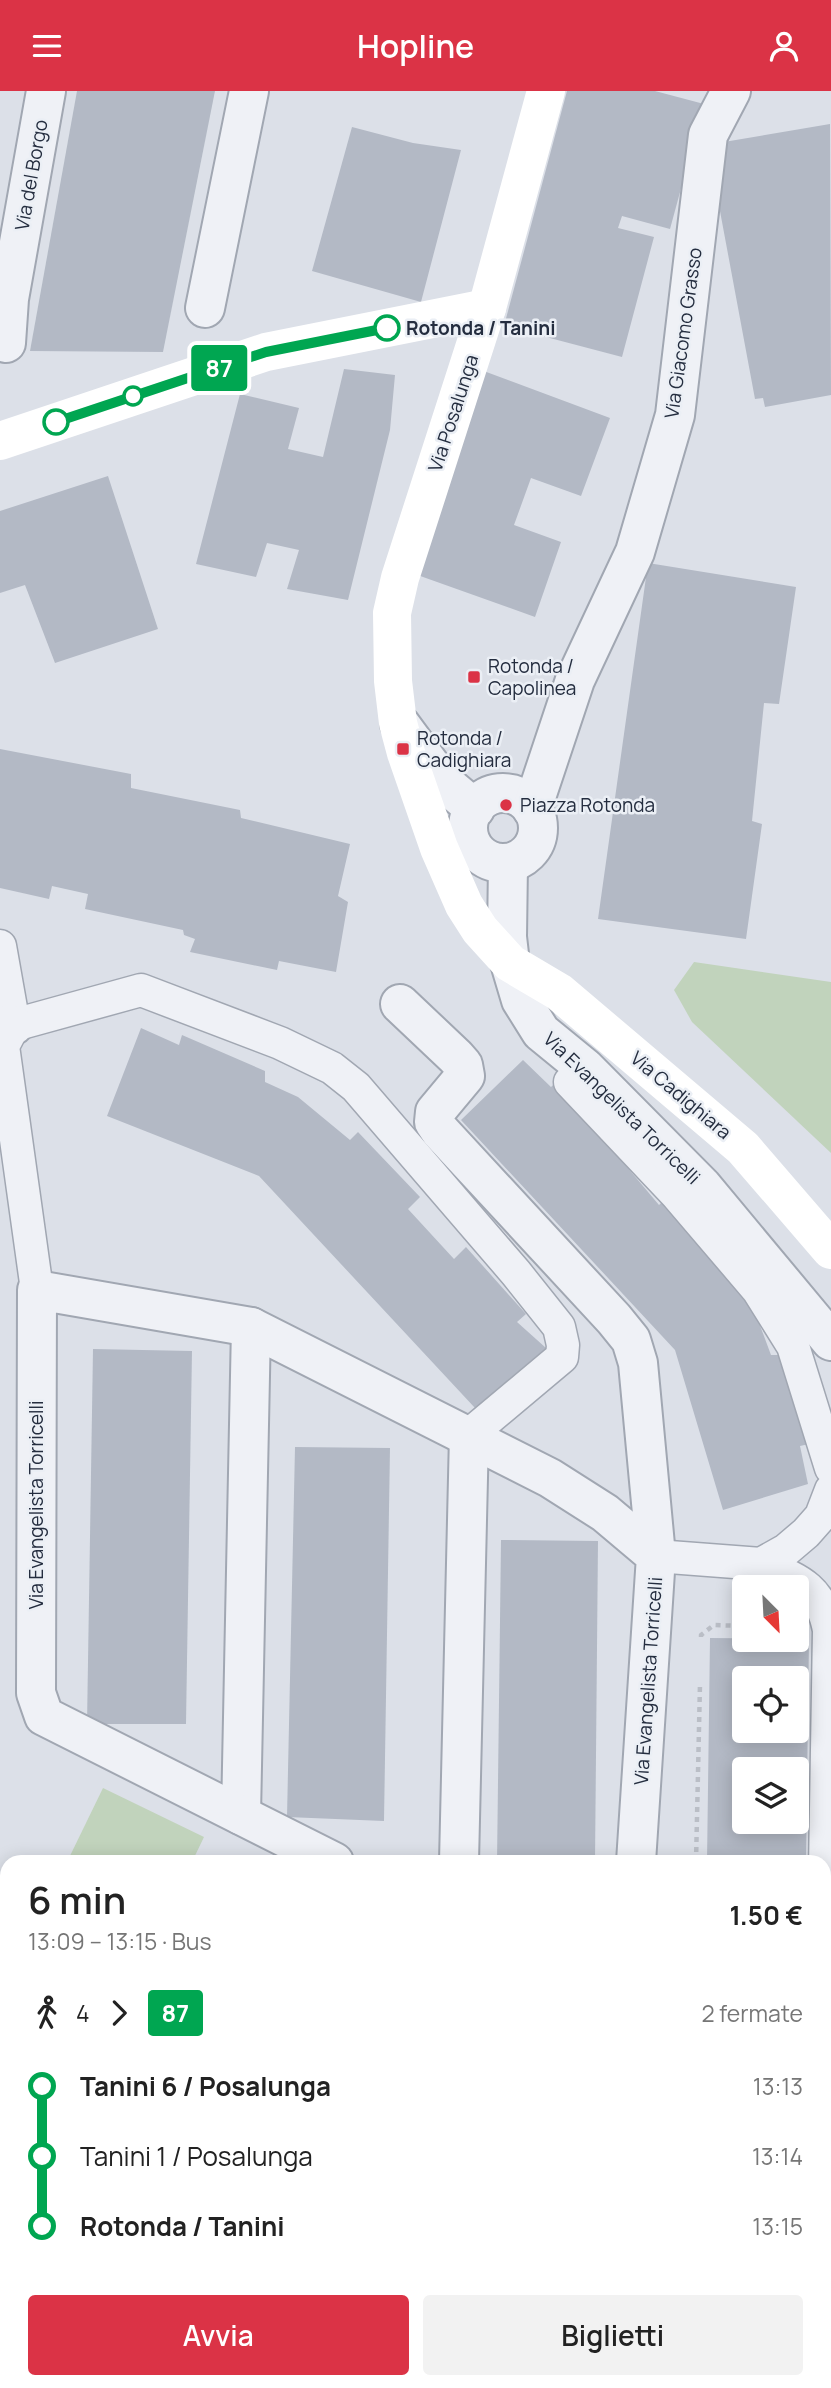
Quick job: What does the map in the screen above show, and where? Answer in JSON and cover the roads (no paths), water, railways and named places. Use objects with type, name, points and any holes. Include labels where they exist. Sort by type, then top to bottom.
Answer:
[{"type":"street","name":"Via del Borgo","points":[[6,342],[9,299],[46,91]]},
{"type":"street","points":[[205,307],[249,91]]},
{"type":"street","name":"Via Posalunga","points":[[398,723],[393,681],[392,613],[400,577],[487,308],[547,91]]},
{"type":"street","name":"Via Giacomo Grasso","points":[[532,809],[575,680],[635,552],[675,415],[708,135],[731,91]]},
{"type":"street","points":[[0,441],[266,352],[487,308]]},
{"type":"street","points":[[398,723],[442,781],[475,809]]},
{"type":"street","points":[[398,723],[439,848],[464,905],[480,930],[510,963]]},
{"type":"street","points":[[492,795],[515,795],[532,809],[538,831],[535,843],[519,860],[497,863],[486,858],[471,842],[470,819],[482,800],[492,795]]},
{"type":"street","points":[[508,863],[507,937],[510,963]]},
{"type":"street","name":"Via Cadighiara","points":[[510,963],[559,992],[743,1148],[831,1250]]},
{"type":"street","name":"Via Evangelista Torricelli","points":[[510,963],[521,1000],[541,1032],[585,1068],[702,1186],[831,1341]]},
{"type":"street","points":[[400,1004],[463,1065],[465,1076],[435,1112],[434,1122],[440,1131],[631,1340],[638,1363],[642,1393],[656,1556]]},
{"type":"street","name":"Via Evangelista Torricelli","points":[[320,1855],[44,1716],[38,1705],[37,1290],[251,1327],[550,1478],[605,1513],[656,1556],[636,1855]]},
{"type":"street","points":[[242,1815],[251,1327]]},
{"type":"street","points":[[459,1855],[469,1435]]},
{"type":"lane","points":[[0,946],[7,1026],[3,1046],[37,1290]]},
{"type":"lane","points":[[7,1026],[141,990],[279,1043],[332,1069],[356,1087],[559,1327],[562,1357],[469,1435]]},
{"type":"lane","points":[[570,1082],[677,1195],[758,1290],[793,1346],[831,1468]]},
{"type":"lane","points":[[761,1565],[786,1550],[806,1533],[821,1516],[831,1490]]},
{"type":"lane","points":[[656,1556],[761,1565],[806,1585],[825,1610],[829,1630],[825,1855]]},
{"type":"place","name":"Rotonda / Tanini","points":[[387,328]]},
{"type":"place","name":"Rotonda / Capolinea","points":[[474,677]]},
{"type":"place","name":"Rotonda / Cadighiara","points":[[403,749]]},
{"type":"place","name":"Piazza Rotonda","points":[[506,805]]}]
